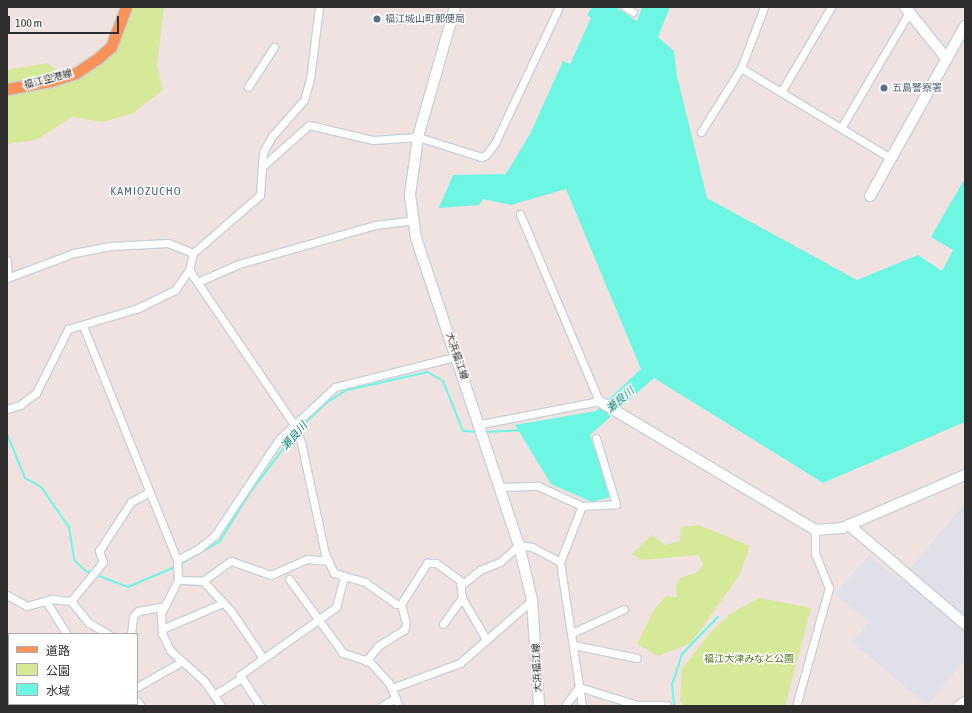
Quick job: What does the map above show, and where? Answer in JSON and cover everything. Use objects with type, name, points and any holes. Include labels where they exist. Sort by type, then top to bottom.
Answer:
[{"type":"main road","name":"福江空港線","points":[[7,90],[69,75],[97,59],[111,47],[126,7]]},
{"type":"street","points":[[7,409],[20,405],[36,393],[68,329],[83,326],[138,308],[175,290],[189,270],[193,253],[260,195],[264,165],[263,152],[272,136],[304,100],[310,79],[319,7]]},
{"type":"street","points":[[264,165],[309,125],[373,140],[418,137],[480,157],[486,155],[495,143],[559,7]]},
{"type":"street","points":[[625,7],[634,12]]},
{"type":"street","points":[[701,132],[741,68],[764,7]]},
{"type":"street","points":[[781,92],[831,7]]},
{"type":"street","name":"大浜福江線","points":[[452,9],[418,137],[410,195],[413,220],[502,487],[519,545],[532,600],[539,706]]},
{"type":"street","points":[[841,128],[908,9],[946,58]]},
{"type":"street","points":[[870,196],[965,26]]},
{"type":"street","points":[[248,88],[274,47]]},
{"type":"street","points":[[741,68],[891,158]]},
{"type":"street","points":[[520,214],[598,401],[617,414],[815,530],[849,525],[965,475]]},
{"type":"street","points":[[200,282],[239,264],[375,225],[413,220]]},
{"type":"street","points":[[7,260],[8,278],[74,253],[110,246],[168,243],[193,253]]},
{"type":"street","points":[[189,270],[200,282],[293,423],[301,442],[329,561],[334,573],[344,578],[364,582],[396,604],[401,604]]},
{"type":"street","points":[[83,326],[176,560],[178,580],[165,606],[162,629],[170,650],[181,662],[205,682],[221,706]]},
{"type":"street","points":[[176,560],[198,549],[214,535],[293,423],[335,387],[458,356]]},
{"type":"street","points":[[481,424],[598,401]]},
{"type":"street","points":[[502,487],[538,486],[582,506],[616,504],[596,438]]},
{"type":"street","points":[[7,595],[28,606],[46,602],[71,601],[103,562],[99,551],[131,502],[148,492]]},
{"type":"street","points":[[582,506],[560,562],[574,645],[582,706]]},
{"type":"street","points":[[849,525],[965,624]]},
{"type":"street","points":[[796,706],[829,588],[815,554],[815,530]]},
{"type":"street","points":[[460,583],[500,562],[519,545],[532,547],[560,562]]},
{"type":"street","points":[[178,580],[203,581],[231,561],[271,575],[307,559],[329,561]]},
{"type":"street","points":[[366,661],[378,646],[404,630],[401,604],[427,563],[436,563],[460,583],[462,598],[486,639]]},
{"type":"street","points":[[214,695],[241,678],[243,672],[336,607],[344,578]]},
{"type":"street","points":[[289,579],[320,619],[343,653],[366,661],[392,688],[399,706]]},
{"type":"street","points":[[203,581],[223,603],[263,658]]},
{"type":"street","points":[[443,624],[462,598]]},
{"type":"street","points":[[392,688],[460,663],[532,600]]},
{"type":"street","points":[[71,601],[89,623],[106,633]]},
{"type":"street","points":[[46,602],[66,633]]},
{"type":"street","points":[[162,629],[223,603]]},
{"type":"street","points":[[131,633],[133,617],[138,610],[165,606]]},
{"type":"street","points":[[572,633],[624,609]]},
{"type":"street","points":[[574,645],[637,658]]},
{"type":"street","points":[[138,686],[181,662]]},
{"type":"street","points":[[241,678],[260,706]]},
{"type":"street","points":[[579,686],[637,705],[667,705]]},
{"type":"street","points":[[565,706],[579,686]]},
{"type":"street","points":[[382,706],[396,698]]},
{"type":"street","points":[[959,706],[965,702]]},
{"type":"shaded area","points":[[965,503],[965,570],[962,574],[965,577],[965,660],[927,705],[852,642],[869,622],[835,594],[869,555],[900,581]]},
{"type":"green space","points":[[125,7],[164,7],[157,65],[163,90],[133,113],[103,122],[72,117],[36,140],[7,144],[7,70],[47,63],[74,82],[116,50]]},
{"type":"green space","points":[[699,525],[750,546],[739,576],[691,643],[658,656],[637,644],[654,610],[666,596],[677,597],[676,586],[680,578],[698,572],[703,565],[699,555],[642,560],[632,554],[652,535],[665,545],[680,541],[681,527]]},
{"type":"green space","name":"福江大津みなと公園","points":[[759,598],[811,608],[785,706],[683,706],[680,701],[682,669],[710,633],[730,614]]},
{"type":"water","points":[[592,7],[616,7],[637,21],[642,7],[670,7],[658,37],[674,51],[677,76],[707,198],[857,280],[918,255],[942,271],[953,250],[931,237],[965,178],[965,422],[823,483],[654,378],[590,435],[610,497],[592,502],[551,484],[515,425],[596,411],[641,369],[566,189],[511,205],[483,199],[479,205],[439,208],[453,175],[506,174],[531,132],[563,61],[570,64],[591,18],[587,15]]},
{"type":"waterway","name":"瀬良川","points":[[298,430],[326,403],[347,390],[428,372],[443,381],[463,431],[479,432]]},
{"type":"waterway","name":"瀬良川","points":[[485,432],[520,430]]},
{"type":"waterway","name":"瀬良川","points":[[179,565],[220,541],[249,494],[295,433]]},
{"type":"waterway","name":"瀬良川","points":[[7,434],[25,478],[41,487],[69,527],[74,560],[86,571],[128,587],[175,567]]},
{"type":"waterway","points":[[674,706],[672,685],[682,654],[718,617]]},
{"type":"place","name":"福江城山町郵便局","points":[[377,19]]},
{"type":"place","name":"五島警察署","points":[[884,88]]},
{"type":"district","name":"KAMIOZUCHO","points":[[146,192]]}]
